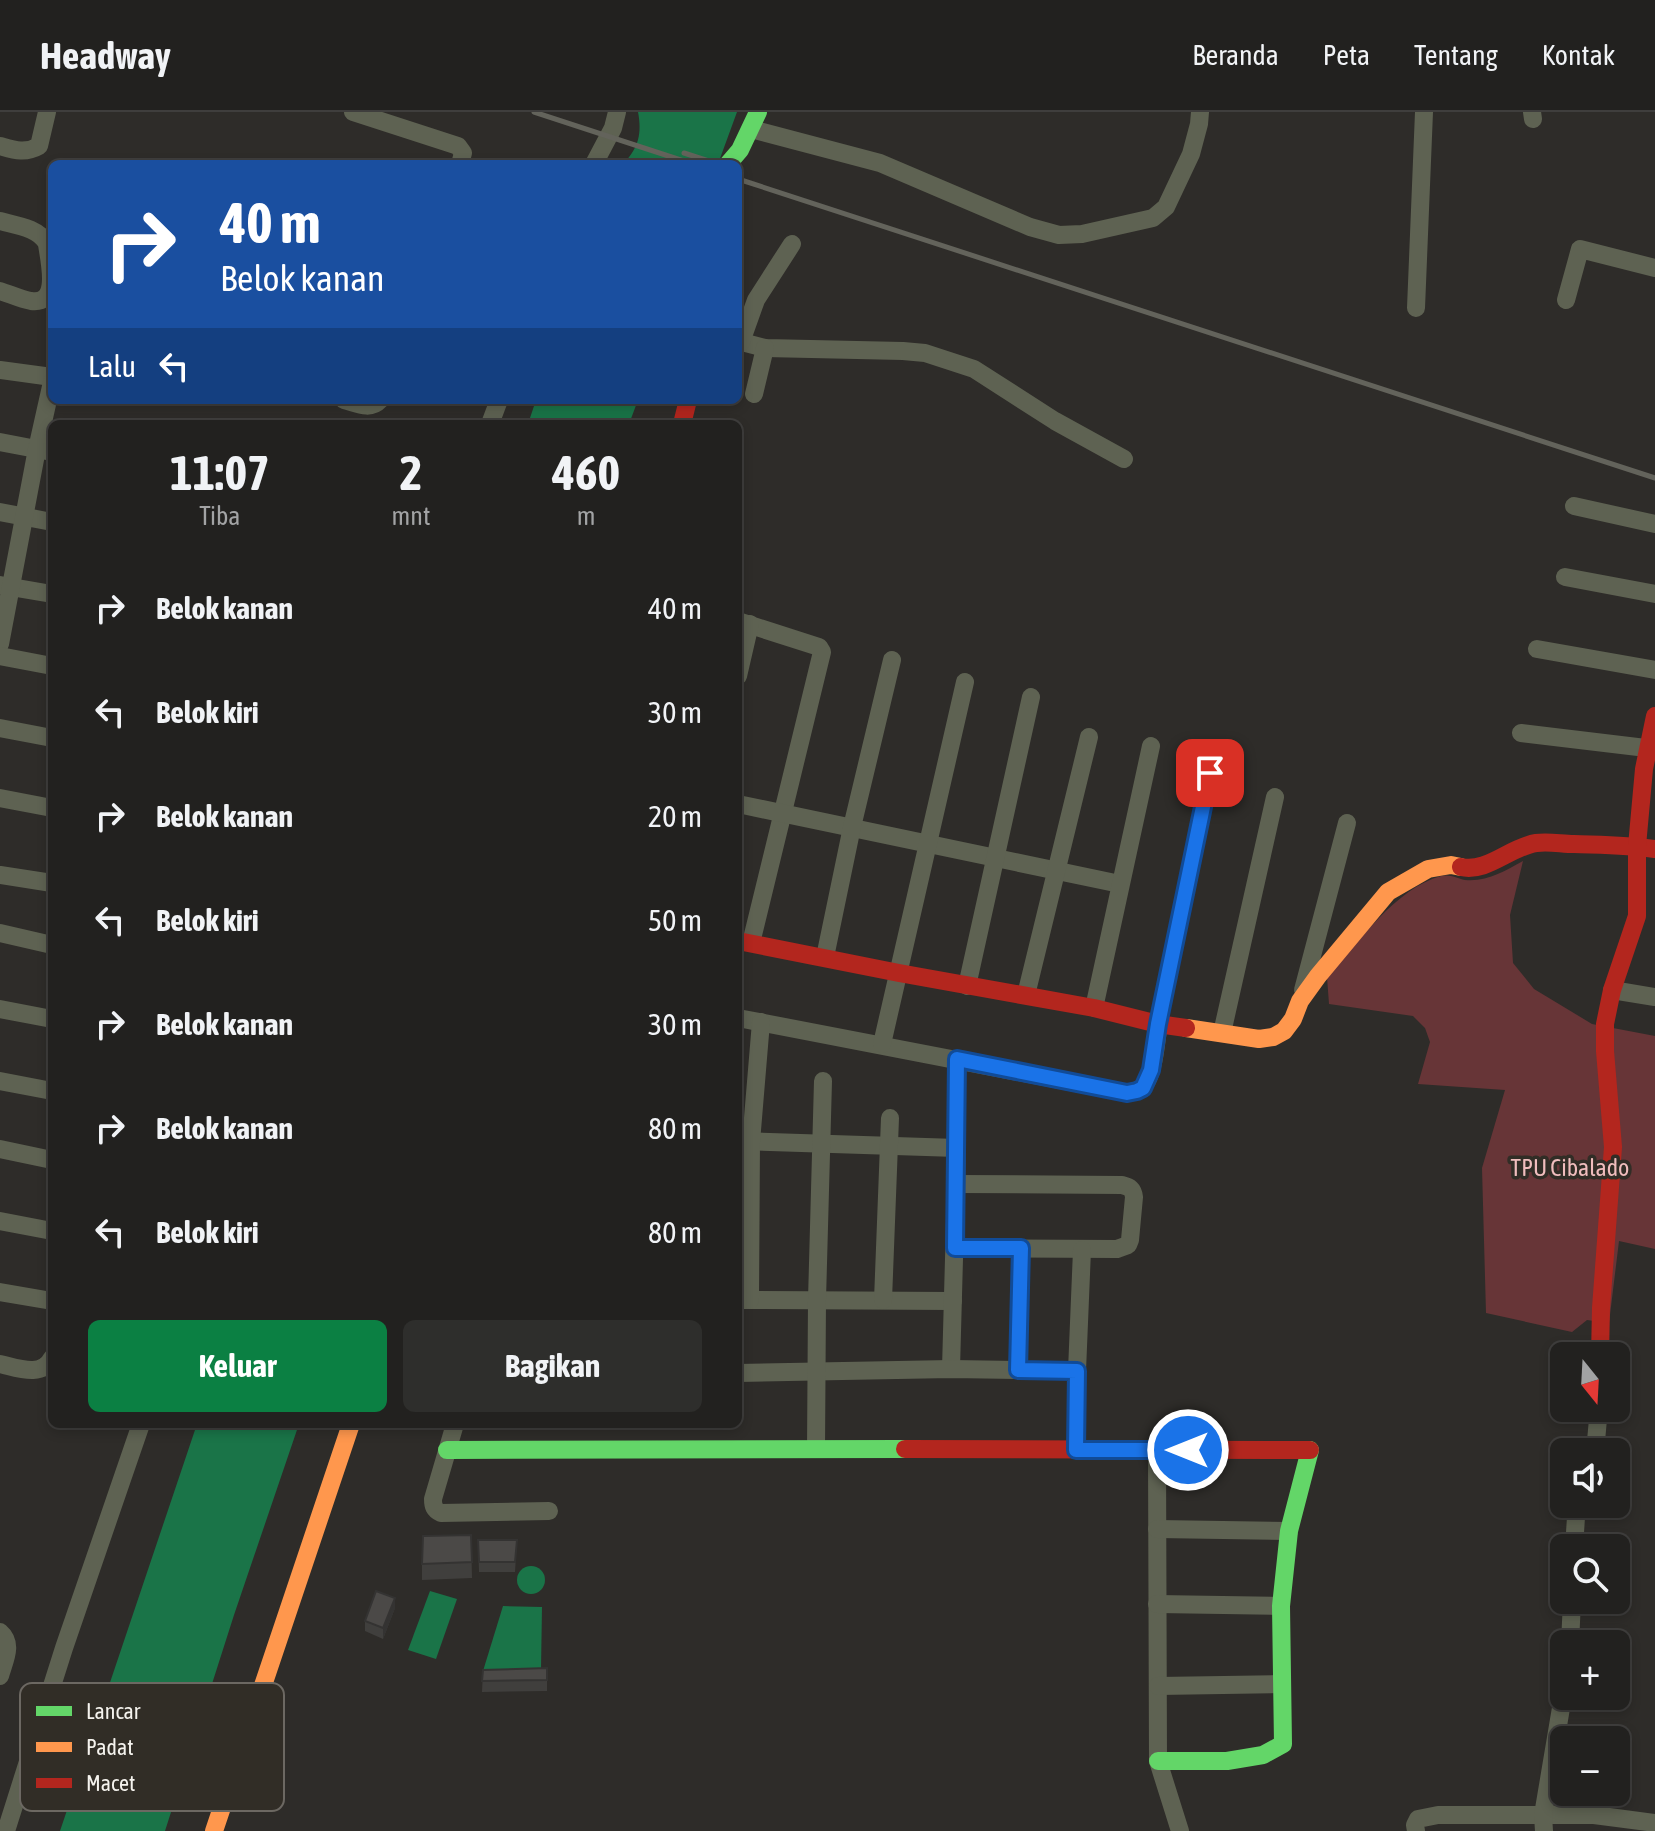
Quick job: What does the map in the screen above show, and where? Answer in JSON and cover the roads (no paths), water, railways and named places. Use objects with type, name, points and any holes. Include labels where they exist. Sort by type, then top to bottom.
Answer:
[{"type":"street","points":[[0,146],[21,151],[39,146],[47,112]]},
{"type":"street","points":[[353,112],[458,146],[463,153],[461,160]]},
{"type":"street","points":[[596,160],[613,128],[617,112]]},
{"type":"street","points":[[731,160],[755,120],[880,163],[1030,227],[1059,235],[1082,234],[1153,218],[1166,207],[1191,154],[1200,112]]},
{"type":"street","points":[[1416,308],[1424,112]]},
{"type":"street","points":[[0,221],[45,238],[48,254]]},
{"type":"street","points":[[742,337],[756,300],[792,244]]},
{"type":"street","points":[[1566,300],[1580,249],[1655,268]]},
{"type":"street","points":[[0,291],[30,301],[37,301],[48,294]]},
{"type":"street","points":[[742,342],[765,348],[903,351],[947,359],[974,369],[1055,421],[1124,459]]},
{"type":"street","points":[[754,394],[765,348]]},
{"type":"street","points":[[0,370],[48,378]]},
{"type":"street","points":[[0,644],[5,586],[44,450],[49,404]]},
{"type":"street","points":[[0,442],[44,450]]},
{"type":"street","points":[[1574,506],[1655,524]]},
{"type":"street","points":[[0,512],[48,521]]},
{"type":"street","points":[[1565,577],[1655,594]]},
{"type":"street","points":[[5,586],[48,593]]},
{"type":"street","points":[[744,622],[819,647],[822,652],[783,812],[744,942],[1094,1008],[1158,1024],[1259,1039],[1273,1037],[1284,1031],[1300,1001],[1347,823]]},
{"type":"street","points":[[1537,649],[1655,670]]},
{"type":"street","points":[[0,656],[48,665]]},
{"type":"street","points":[[825,957],[892,660]]},
{"type":"street","points":[[882,1044],[965,682]]},
{"type":"street","points":[[967,986],[1031,697]]},
{"type":"street","points":[[1600,1342],[1613,1147],[1605,1024],[1612,990],[1646,918],[1649,770],[1655,716]]},
{"type":"street","points":[[0,728],[48,737]]},
{"type":"street","points":[[1521,733],[1652,749]]},
{"type":"street","points":[[1026,995],[1089,737]]},
{"type":"street","points":[[1094,1008],[1151,746]]},
{"type":"street","points":[[742,1019],[1127,1093],[1143,1088],[1148,1080],[1210,773]]},
{"type":"street","points":[[1222,1033],[1275,797]]},
{"type":"street","points":[[0,798],[48,807]]},
{"type":"street","points":[[742,805],[1120,884]]},
{"type":"street","points":[[1300,1001],[1388,892],[1428,869],[1451,865],[1468,869],[1481,867],[1513,850],[1537,843],[1646,848]]},
{"type":"street","points":[[0,875],[48,882]]},
{"type":"street","points":[[0,933],[48,944]]},
{"type":"street","points":[[1612,990],[1655,997]]},
{"type":"street","points":[[0,1009],[48,1018]]},
{"type":"street","points":[[761,1022],[745,1142],[744,1300],[953,1301]]},
{"type":"street","points":[[951,1369],[957,1059]]},
{"type":"street","points":[[0,1081],[48,1090]]},
{"type":"street","points":[[816,1449],[823,1081]]},
{"type":"street","points":[[883,1300],[890,1118]]},
{"type":"street","points":[[745,1142],[957,1148]]},
{"type":"street","points":[[0,1149],[48,1159]]},
{"type":"street","points":[[955,1248],[1117,1249],[1128,1245],[1130,1240],[1134,1197],[1133,1190],[1122,1185],[956,1184]]},
{"type":"street","points":[[0,1221],[48,1230]]},
{"type":"street","points":[[1018,1370],[1021,1248]]},
{"type":"street","points":[[1076,1450],[1082,1250]]},
{"type":"street","points":[[0,1292],[48,1300]]},
{"type":"street","points":[[0,1364],[37,1371],[48,1364]]},
{"type":"street","points":[[742,1373],[951,1369],[1077,1371]]},
{"type":"street","points":[[53,1683],[140,1428]]},
{"type":"street","points":[[264,1683],[350,1428]]},
{"type":"street","points":[[454,1428],[433,1499],[436,1511],[549,1511]]},
{"type":"street","points":[[447,1450],[1310,1449],[1289,1531],[1281,1606],[1283,1744],[1263,1755],[1227,1761],[1158,1761]]},
{"type":"street","points":[[1157,1450],[1158,1761],[1180,1831]]},
{"type":"street","points":[[1157,1529],[1289,1531]]},
{"type":"street","points":[[1157,1604],[1281,1606]]},
{"type":"street","points":[[0,1632],[5,1636],[8,1649],[0,1676]]},
{"type":"street","points":[[1158,1686],[1282,1684]]},
{"type":"street","points":[[1544,1825],[1561,1710]]},
{"type":"street","points":[[6,1831],[20,1787]]},
{"type":"street","points":[[214,1831],[221,1811]]},
{"type":"street","points":[[1416,1831],[1418,1819],[1427,1816],[1544,1825],[1594,1815],[1655,1823]]},
{"type":"railway","points":[[534,112],[681,160]]},
{"type":"railway","points":[[684,153],[706,160]]},
{"type":"railway","points":[[742,180],[1655,478]]},
{"type":"park label","name":"TPU Cibalado","points":[[1570,1168]]}]
